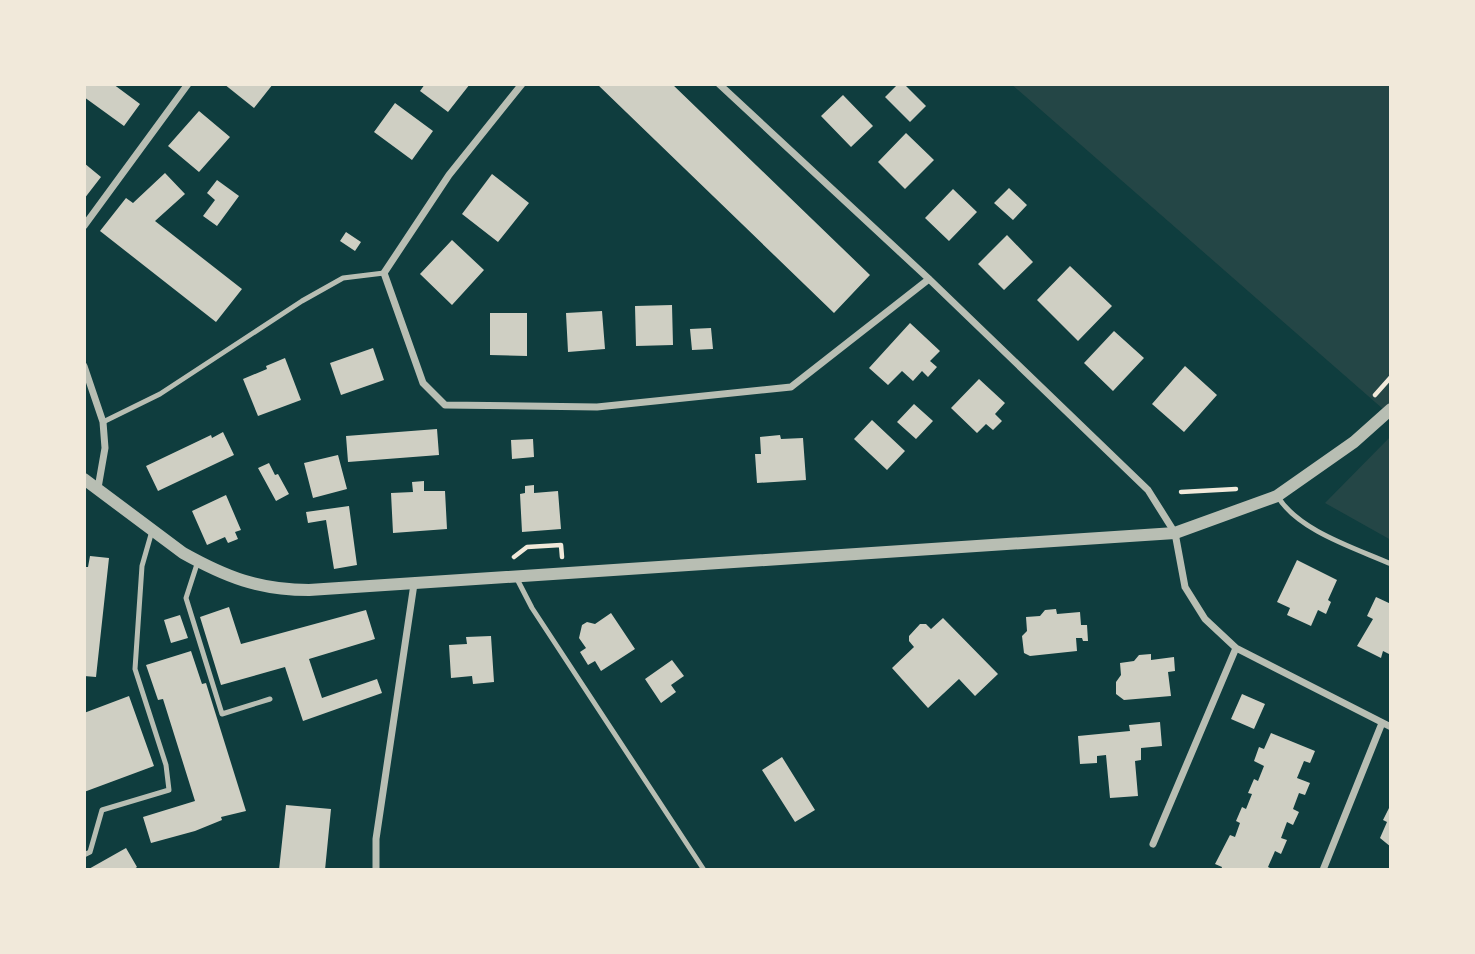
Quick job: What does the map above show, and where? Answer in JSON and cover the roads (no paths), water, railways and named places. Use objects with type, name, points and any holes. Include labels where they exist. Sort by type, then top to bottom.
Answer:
[{"type":"street","points":[[84,226],[188,84]]},
{"type":"street","points":[[522,84],[449,175],[384,272],[423,383],[445,405],[597,407],[791,387],[929,279]]},
{"type":"street","points":[[719,84],[929,279],[1148,490],[1175,533],[1185,587],[1205,619],[1236,648],[1391,727]]},
{"type":"street","points":[[84,366],[103,422],[105,448],[98,488]]},
{"type":"street","points":[[84,479],[198,561],[258,586],[282,590],[414,584],[1175,533],[1277,496],[1354,442],[1391,409]]},
{"type":"street","points":[[376,870],[376,839],[414,584]]},
{"type":"street","points":[[1153,844],[1236,648]]},
{"type":"street","points":[[1323,870],[1382,723]]},
{"type":"lane","points":[[103,422],[160,394],[302,301],[343,278],[384,272]]},
{"type":"lane","points":[[1277,496],[1286,509],[1305,525],[1391,564]]},
{"type":"lane","points":[[84,855],[90,852],[102,810],[169,790],[166,765],[135,669],[142,566],[152,530]]},
{"type":"lane","points":[[198,561],[186,598],[222,714],[270,699]]},
{"type":"lane","points":[[516,577],[532,608],[704,870]]}]
